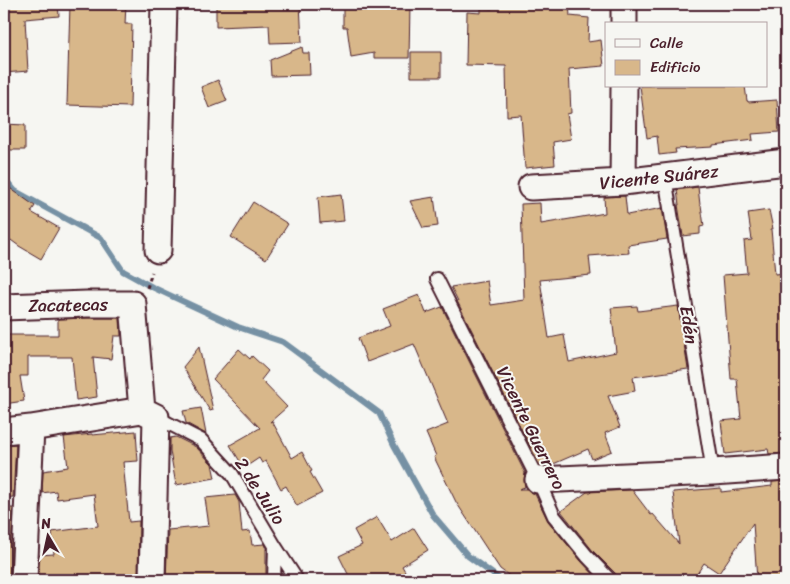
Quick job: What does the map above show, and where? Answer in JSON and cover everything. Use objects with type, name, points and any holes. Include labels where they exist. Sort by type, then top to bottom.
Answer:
[{"type":"street","points":[[158,250],[164,4]]},
{"type":"street","points":[[624,4],[624,22]]},
{"type":"street","points":[[623,182],[624,88]]},
{"type":"street","name":"Vicente Suárez","points":[[531,187],[623,182],[786,162]]},
{"type":"street","name":"Zacatecas","points":[[4,307],[133,304],[149,414]]},
{"type":"street","points":[[4,431],[149,414],[152,580]]},
{"type":"street","points":[[24,580],[31,428]]},
{"type":"street","points":[[538,480],[786,467]]},
{"type":"lane","name":"Edén","points":[[664,177],[712,472]]},
{"type":"lane","name":"Vicente Guerrero","points":[[437,279],[538,480],[554,516],[587,556],[610,580]]},
{"type":"lane","name":"2 de Julio","points":[[149,414],[200,440],[207,446],[232,474],[298,580]]},
{"type":"lane","points":[[274,580],[276,546]]},
{"type":"building","points":[[4,4],[58,4],[59,16],[25,19],[28,71],[4,73]]},
{"type":"building","points":[[70,4],[126,4],[125,24],[132,24],[130,107],[67,105]]},
{"type":"building","points":[[216,4],[300,4],[302,42],[270,43],[269,25],[216,27]]},
{"type":"building","points":[[343,4],[410,4],[409,58],[374,58],[374,53],[351,57],[347,27],[343,27]]},
{"type":"building","points":[[510,4],[569,4],[570,16],[589,18],[588,42],[601,40],[604,66],[569,69],[571,113],[567,114],[571,139],[553,142],[555,165],[525,168],[521,115],[507,116],[506,66],[466,65],[467,12],[481,13],[481,8],[492,9],[492,6],[510,6]]},
{"type":"building","points":[[302,47],[303,53],[309,53],[310,75],[271,76],[270,60]]},
{"type":"building","points":[[411,52],[441,52],[441,77],[411,77]]},
{"type":"building","points":[[218,80],[227,101],[209,108],[201,87]]},
{"type":"building","points":[[640,88],[745,88],[748,102],[777,100],[779,132],[752,134],[753,140],[713,145],[713,147],[675,149],[676,153],[659,155],[657,136],[647,138]]},
{"type":"building","points":[[4,124],[25,125],[25,150],[4,150]]},
{"type":"building","points":[[4,184],[35,206],[31,212],[59,228],[41,259],[4,235]]},
{"type":"building","points":[[698,187],[704,226],[700,227],[700,234],[683,236],[677,190]]},
{"type":"building","points":[[341,194],[344,221],[320,223],[318,197]]},
{"type":"building","points":[[625,196],[627,215],[662,208],[667,239],[628,245],[629,253],[589,256],[591,275],[540,280],[549,338],[564,335],[569,362],[616,352],[611,308],[637,306],[638,311],[678,306],[688,369],[633,377],[635,391],[608,396],[620,427],[605,433],[612,451],[592,459],[588,449],[551,465],[540,466],[451,287],[487,281],[491,305],[524,300],[521,204],[540,203],[541,224],[605,213],[604,197]]},
{"type":"building","points":[[434,197],[438,226],[423,228],[410,201]]},
{"type":"building","points":[[253,202],[288,224],[266,259],[231,237]]},
{"type":"building","points":[[769,210],[773,229],[771,229],[775,274],[786,273],[786,453],[769,454],[768,449],[725,454],[721,421],[741,419],[737,379],[731,379],[723,275],[747,273],[744,241],[752,240],[748,213]]},
{"type":"building","points":[[419,295],[426,313],[442,307],[525,473],[525,487],[519,489],[527,489],[535,494],[548,521],[599,580],[515,580],[500,569],[456,502],[434,457],[436,456],[426,433],[448,424],[414,344],[367,362],[358,338],[390,326],[383,309]]},
{"type":"building","points":[[120,318],[121,336],[114,336],[111,359],[93,357],[97,397],[76,400],[72,357],[28,357],[28,376],[20,376],[24,401],[4,404],[4,335],[58,335],[58,319]]},
{"type":"building","points":[[199,347],[213,410],[210,411],[183,367]]},
{"type":"building","points":[[239,349],[250,359],[252,356],[268,371],[261,380],[287,407],[270,422],[272,421],[292,458],[302,452],[312,471],[310,472],[322,493],[297,506],[286,486],[281,489],[266,461],[262,463],[259,458],[244,468],[230,445],[260,428],[213,379]]},
{"type":"building","points":[[201,408],[206,434],[186,423],[183,411]]},
{"type":"building","points":[[136,431],[138,461],[123,462],[129,522],[139,521],[138,580],[38,580],[40,555],[54,554],[52,532],[98,526],[94,494],[57,499],[56,491],[42,493],[43,471],[68,467],[64,437]]},
{"type":"building","points":[[176,437],[196,447],[212,464],[215,478],[176,485],[170,451],[170,438]]},
{"type":"building","points":[[16,444],[13,497],[4,498],[4,445]]},
{"type":"building","points":[[786,481],[786,580],[757,580],[753,523],[719,573],[704,563],[693,580],[618,580],[616,574],[593,551],[561,511],[587,492],[632,490],[651,515],[653,514],[679,544],[673,492],[721,488],[721,492],[772,486],[772,482]]},
{"type":"building","points":[[235,495],[239,502],[242,532],[250,531],[252,545],[265,544],[266,546],[266,580],[222,580],[222,578],[166,580],[168,530],[209,526],[205,498]]},
{"type":"building","points":[[4,508],[13,508],[10,580],[4,580]]},
{"type":"building","points":[[377,517],[392,542],[414,528],[428,550],[402,566],[410,580],[351,580],[339,556],[362,545],[354,530]]},
{"type":"waterway","points":[[4,178],[15,191],[101,238],[123,271],[152,287],[238,327],[283,342],[379,413],[394,445],[433,515],[468,556],[501,580]]}]
